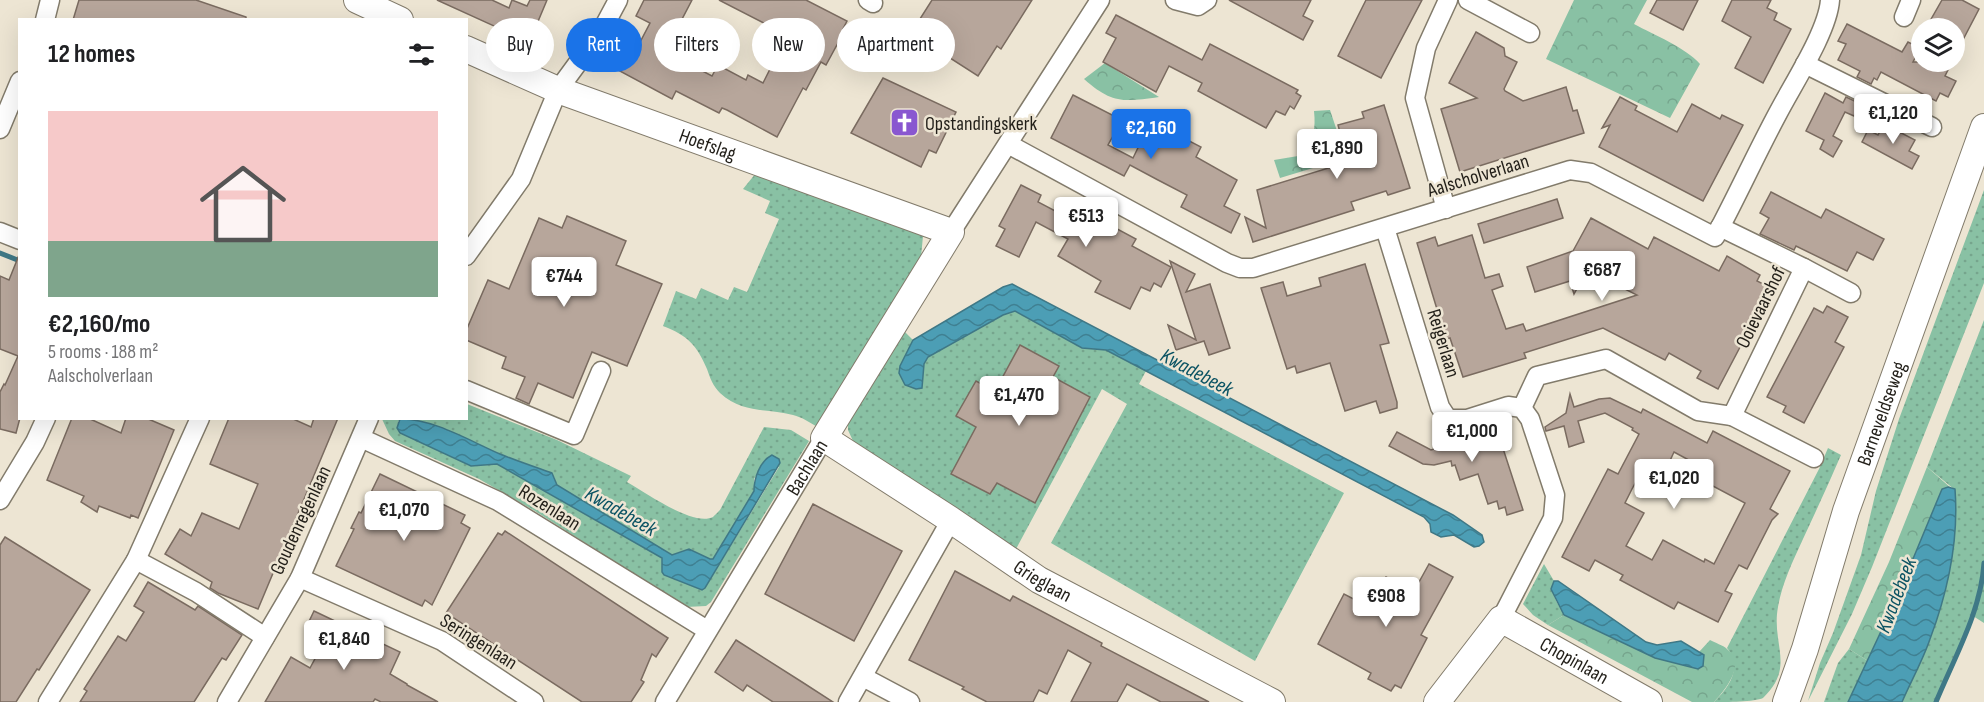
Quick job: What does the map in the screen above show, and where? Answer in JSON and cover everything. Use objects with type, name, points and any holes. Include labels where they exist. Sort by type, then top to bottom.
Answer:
[{"type":"street","points":[[46,18],[50,0]]},
{"type":"street","points":[[357,0],[396,18]]},
{"type":"street","points":[[468,254],[521,179],[558,90],[602,30],[618,0]]},
{"type":"street","points":[[951,232],[1100,0]]},
{"type":"street","points":[[1175,0],[1198,6],[1207,0]]},
{"type":"street","points":[[1446,209],[1415,98],[1426,48],[1448,0]]},
{"type":"street","points":[[1467,0],[1530,33]]},
{"type":"street","points":[[1720,227],[1805,64],[1829,13],[1830,0]]},
{"type":"street","name":"Hoefslag","points":[[468,50],[558,90],[951,232]]},
{"type":"street","points":[[1805,64],[1932,127]]},
{"type":"street","points":[[0,129],[18,86]]},
{"type":"street","name":"Barneveldseweg","points":[[1786,702],[1805,649],[1853,489],[1984,127]]},
{"type":"street","name":"Aalscholverlaan","points":[[1008,144],[1240,268],[1253,268],[1570,170],[1591,173],[1715,237],[1720,227]]},
{"type":"street","name":"Barneveldseweg","points":[[1804,702],[1854,525],[1877,453],[1984,163]]},
{"type":"street","name":"Ooievaarshof","points":[[1720,227],[1851,293]]},
{"type":"street","name":"Reigerlaan","points":[[1385,228],[1440,407],[1448,419],[1467,419],[1508,406],[1522,408]]},
{"type":"street","points":[[0,232],[18,239]]},
{"type":"street","name":"Bachlaan","points":[[665,702],[951,232]]},
{"type":"street","name":"Ooievaarshof","points":[[1732,416],[1804,268]]},
{"type":"street","points":[[1437,702],[1501,619],[1553,518],[1555,495],[1530,419],[1522,408],[1537,376],[1606,359],[1698,411],[1732,416],[1814,458]]},
{"type":"street","points":[[468,391],[574,435],[601,371]]},
{"type":"street","points":[[0,500],[36,442],[45,420]]},
{"type":"street","points":[[48,702],[136,560],[199,420]]},
{"type":"street","name":"Goudenregenlaan","points":[[227,702],[300,578],[368,420]]},
{"type":"street","name":"Rozenlaan","points":[[361,438],[498,501],[707,630]]},
{"type":"street","name":"Grieglaan","points":[[824,438],[1039,580],[1272,702]]},
{"type":"street","points":[[848,702],[951,520]]},
{"type":"street","points":[[136,560],[200,594],[265,637]]},
{"type":"street","name":"Seringenlaan","points":[[300,578],[442,641],[534,702]]},
{"type":"street","name":"Chopinlaan","points":[[1501,619],[1649,702]]},
{"type":"street","points":[[863,677],[910,702]]},
{"type":"green space","points":[[1574,0],[1647,0],[1634,24],[1678,47],[1700,64],[1670,118],[1546,59]]},
{"type":"green space","points":[[1105,63],[1159,97],[1127,100],[1103,93],[1084,79]]},
{"type":"green space","points":[[1330,110],[1346,158],[1280,178],[1274,160],[1304,155],[1313,134],[1314,111]]},
{"type":"green space","points":[[756,173],[910,226],[923,236],[921,257],[818,427],[796,416],[746,407],[729,400],[714,385],[695,347],[679,333],[663,326],[676,291],[696,299],[701,288],[728,300],[734,287],[747,292],[779,219],[765,213],[770,201],[743,189]]},
{"type":"green space","points":[[1984,190],[1984,283],[1872,567],[1852,614],[1808,701],[1861,555],[1876,491],[1899,419]]},
{"type":"green space","points":[[1015,311],[1082,348],[1106,350],[1146,371],[1139,384],[1344,493],[1255,661],[1051,543],[1127,404],[1102,389],[1016,549],[853,441],[848,430],[848,420],[901,328],[913,340],[900,366],[899,373],[922,387],[924,364],[928,357],[1003,315]]},
{"type":"green space","points":[[1984,320],[1984,623],[1973,616],[1938,702],[1902,702],[1930,640],[1955,490],[1927,467]]},
{"type":"green space","points":[[468,404],[557,440],[631,476],[627,482],[669,507],[704,519],[713,517],[720,510],[764,427],[791,430],[809,441],[711,602],[706,606],[686,607],[535,511],[479,479],[395,441],[382,420],[399,420],[398,422],[470,466],[497,464],[662,558],[662,572],[702,590],[779,467],[768,457],[754,479],[754,491],[713,559],[689,549],[672,555],[557,485],[554,477],[415,420],[468,420]]},
{"type":"green space","points":[[1828,448],[1841,455],[1792,564],[1778,607],[1777,632],[1780,665],[1778,676],[1773,687],[1763,698],[1714,702],[1729,684],[1734,670],[1732,655],[1727,648]]},
{"type":"green space","points":[[1927,467],[1951,488],[1947,487],[1868,661],[1849,649],[1889,562]]},
{"type":"green space","points":[[1544,564],[1554,581],[1554,594],[1564,615],[1548,625],[1533,615],[1523,604]]},
{"type":"green space","points":[[1564,615],[1596,630],[1698,669],[1703,666],[1703,655],[1699,652],[1710,640],[1733,655],[1735,669],[1728,684],[1714,702],[1692,702],[1548,625]]},
{"type":"green space","points":[[1849,649],[1868,661],[1848,702],[1824,702],[1838,663]]},
{"type":"water","points":[[1012,284],[1453,515],[1482,535],[1484,542],[1474,547],[1454,535],[1441,537],[1431,532],[1430,524],[1424,517],[1106,350],[1082,348],[1015,311],[1003,315],[928,357],[924,364],[922,388],[916,389],[905,385],[899,373],[900,366],[913,340],[1003,287]]},
{"type":"water","points":[[400,420],[425,422],[552,473],[557,485],[672,555],[689,549],[710,559],[713,559],[754,491],[761,466],[772,455],[779,459],[780,463],[702,590],[664,575],[662,558],[497,464],[471,466],[400,433],[397,428]]},
{"type":"water","points":[[1948,487],[1955,489],[1956,508],[1951,566],[1927,647],[1902,702],[1848,702],[1898,595],[1942,489]]},
{"type":"water","points":[[1554,581],[1558,581],[1646,642],[1657,645],[1681,641],[1704,655],[1703,666],[1698,669],[1655,658],[1564,615],[1551,589]]},
{"type":"building","points":[[79,0],[196,0],[246,17],[246,18],[74,18]]},
{"type":"building","points":[[437,0],[492,0],[509,8],[512,0],[527,6],[530,0],[547,0],[539,18],[486,18],[486,22]]},
{"type":"building","points":[[644,0],[692,0],[683,18],[654,18],[654,72],[704,72],[712,76],[714,72],[731,72],[746,80],[748,75],[763,83],[768,72],[816,72],[806,90],[803,88],[777,137],[727,110],[722,108],[719,113],[676,91],[672,99],[622,72],[642,72],[642,38],[650,23],[636,16]]},
{"type":"building","points":[[719,0],[806,0],[841,18],[837,18],[837,45],[826,65],[825,18],[754,18]]},
{"type":"building","points":[[932,0],[1032,0],[1001,49],[997,46],[978,76],[955,61],[955,18],[921,18]]},
{"type":"building","points":[[1229,0],[1311,0],[1303,16],[1313,21],[1303,40]]},
{"type":"building","points":[[1366,0],[1422,0],[1381,78],[1338,56]]},
{"type":"building","points":[[1657,0],[1698,0],[1683,30],[1650,13]]},
{"type":"building","points":[[1732,0],[1771,0],[1767,8],[1777,13],[1774,20],[1791,29],[1763,83],[1735,68],[1751,37],[1722,21]]},
{"type":"building","points":[[1942,0],[1962,0],[1979,9],[1965,36],[1965,18],[1932,18]]},
{"type":"building","points":[[1116,15],[1202,60],[1210,44],[1298,90],[1296,93],[1301,96],[1294,109],[1290,106],[1285,115],[1276,111],[1266,128],[1198,91],[1202,83],[1169,66],[1156,92],[1103,62],[1116,38],[1106,33]]},
{"type":"building","points":[[1847,24],[1902,52],[1908,42],[1911,44],[1911,72],[1947,72],[1945,76],[1956,81],[1948,97],[1940,93],[1936,101],[1881,72],[1877,80],[1874,78],[1871,84],[1857,77],[1860,71],[1838,60],[1846,44],[1838,41]]},
{"type":"building","points":[[1476,32],[1504,48],[1505,56],[1517,62],[1505,91],[1523,101],[1566,87],[1573,111],[1577,110],[1584,133],[1460,172],[1441,109],[1477,98],[1449,83]]},
{"type":"building","name":"Opstandingskerk","points":[[883,78],[956,112],[936,153],[929,150],[921,167],[851,133]]},
{"type":"building","points":[[1825,93],[1843,103],[1846,97],[1861,104],[1854,116],[1845,112],[1833,136],[1842,141],[1833,157],[1820,149],[1824,140],[1806,131]]},
{"type":"building","points":[[1073,95],[1122,120],[1108,145],[1133,158],[1151,121],[1201,147],[1196,157],[1237,180],[1224,206],[1240,214],[1231,233],[1181,207],[1187,195],[1130,165],[1124,176],[1051,138]]},
{"type":"building","points":[[1620,97],[1637,106],[1635,110],[1677,132],[1692,104],[1720,119],[1722,115],[1743,125],[1703,201],[1599,147],[1610,125],[1602,128]]},
{"type":"building","points":[[1384,105],[1410,188],[1388,195],[1386,191],[1351,202],[1354,210],[1253,242],[1245,217],[1266,228],[1257,190],[1348,162],[1338,125],[1364,118],[1362,112]]},
{"type":"building","points":[[1884,124],[1915,140],[1909,151],[1919,156],[1912,169],[1862,142],[1868,130],[1878,135]]},
{"type":"building","points":[[1021,185],[1041,195],[1038,202],[1076,222],[1082,210],[1136,239],[1132,246],[1171,267],[1161,287],[1154,283],[1150,291],[1141,287],[1130,309],[1095,292],[1101,281],[1058,256],[1068,239],[1036,222],[1019,257],[996,246],[1005,229],[999,226]]},
{"type":"building","points":[[1771,192],[1821,218],[1826,209],[1884,239],[1873,260],[1857,252],[1847,271],[1796,246],[1794,250],[1760,234],[1769,218],[1760,213]]},
{"type":"building","points":[[1557,199],[1563,218],[1484,243],[1478,224]]},
{"type":"building","points":[[567,216],[626,241],[616,265],[662,284],[627,366],[592,352],[573,398],[538,383],[529,404],[516,398],[525,377],[502,368],[506,357],[468,341],[468,326],[488,280],[509,289],[539,218],[562,228]]},
{"type":"building","points":[[1591,218],[1648,249],[1654,237],[1719,271],[1727,256],[1760,275],[1757,281],[1771,288],[1718,389],[1697,378],[1701,371],[1669,353],[1665,360],[1603,328],[1524,353],[1526,358],[1463,377],[1450,338],[1446,339],[1417,243],[1435,237],[1438,246],[1472,235],[1485,278],[1499,274],[1503,286],[1492,290],[1506,329],[1523,324],[1526,331],[1637,295],[1587,270],[1574,294],[1570,281],[1535,292],[1527,267],[1573,251]]},
{"type":"building","points":[[18,258],[18,356],[0,349],[0,276],[9,280]]},
{"type":"building","points":[[1170,261],[1195,274],[1186,292],[1210,284],[1230,348],[1209,355],[1204,341],[1176,350],[1168,325],[1196,340]]},
{"type":"building","points":[[1365,264],[1389,343],[1380,345],[1397,402],[1397,408],[1380,413],[1376,401],[1345,411],[1330,363],[1297,373],[1295,366],[1287,369],[1261,288],[1283,282],[1287,296],[1321,286],[1319,278]]},
{"type":"building","points":[[1827,306],[1848,317],[1835,342],[1844,347],[1804,423],[1783,412],[1786,406],[1767,397],[1814,308],[1823,313]]},
{"type":"building","points":[[1020,345],[1059,366],[1053,377],[1090,397],[1035,503],[997,483],[990,494],[951,474],[976,427],[956,416],[976,381],[995,391]]},
{"type":"building","points":[[18,356],[19,420],[16,433],[0,429],[0,392]]},
{"type":"building","points":[[1570,394],[1574,407],[1610,398],[1641,413],[1643,409],[1707,443],[1713,431],[1790,471],[1770,509],[1778,514],[1772,520],[1747,569],[1739,565],[1725,591],[1732,594],[1718,622],[1678,602],[1674,609],[1620,580],[1623,575],[1595,560],[1589,571],[1562,557],[1608,469],[1618,474],[1639,434],[1632,430],[1633,428],[1605,413],[1578,421],[1584,442],[1569,447],[1564,426],[1546,431],[1545,427],[1566,413]],"holes":[[[1674,452],[1700,466],[1693,479],[1711,489],[1713,486],[1745,503],[1714,564],[1705,559],[1704,562],[1663,540],[1652,560],[1626,546],[1644,513],[1625,503],[1643,469],[1662,478]]]},
{"type":"building","points":[[71,420],[92,420],[121,433],[125,420],[151,420],[174,430],[138,518],[131,515],[130,518],[99,506],[97,512],[81,502],[84,496],[47,480]]},
{"type":"building","points":[[228,420],[295,420],[311,427],[313,420],[337,420],[258,609],[218,593],[210,588],[212,582],[165,554],[180,529],[191,536],[202,513],[239,529],[258,484],[210,464]]},
{"type":"building","points":[[1486,425],[1489,432],[1497,430],[1523,510],[1507,515],[1505,507],[1499,509],[1497,501],[1488,504],[1478,474],[1460,480],[1455,465],[1452,466],[1451,461],[1434,465],[1423,464],[1389,446],[1397,432],[1431,450],[1467,439],[1465,432]]},
{"type":"building","points":[[380,474],[465,515],[461,523],[470,528],[432,605],[425,600],[422,606],[336,566],[354,529],[351,528]]},
{"type":"building","points":[[813,504],[902,551],[854,641],[765,594]]},
{"type":"building","points":[[505,531],[668,638],[656,657],[652,654],[641,680],[644,682],[631,702],[582,702],[446,613],[498,533],[502,535]]},
{"type":"building","points":[[5,537],[90,590],[16,702],[0,702],[0,545]]},
{"type":"building","points":[[1429,564],[1453,577],[1421,635],[1427,638],[1401,688],[1395,685],[1391,691],[1368,679],[1371,673],[1318,644],[1344,594],[1371,608],[1386,577],[1414,591]]},
{"type":"building","points":[[955,571],[1010,601],[1013,596],[1102,643],[1101,646],[1209,702],[1161,702],[1127,684],[1117,702],[1071,702],[1091,663],[1068,650],[1047,694],[1039,690],[1033,702],[987,702],[962,689],[964,687],[909,660]]},
{"type":"building","points":[[148,582],[195,610],[198,606],[242,635],[226,660],[222,658],[194,702],[80,702],[87,691],[84,689],[118,636],[126,641],[144,612],[134,606]]},
{"type":"building","points":[[314,611],[400,652],[390,674],[438,702],[381,702],[375,699],[373,702],[265,702],[291,657],[310,668],[325,640],[305,630]]},
{"type":"building","points":[[736,640],[833,702],[773,702],[747,685],[743,691],[715,672]]},
{"type":"waterway","name":"Kwadebeek","points":[[0,253],[18,260]]},
{"type":"waterway","points":[[1936,702],[1972,617],[1978,599],[1984,563]]},
{"type":"place","name":"Opstandingskerk","points":[[904,123]]}]
